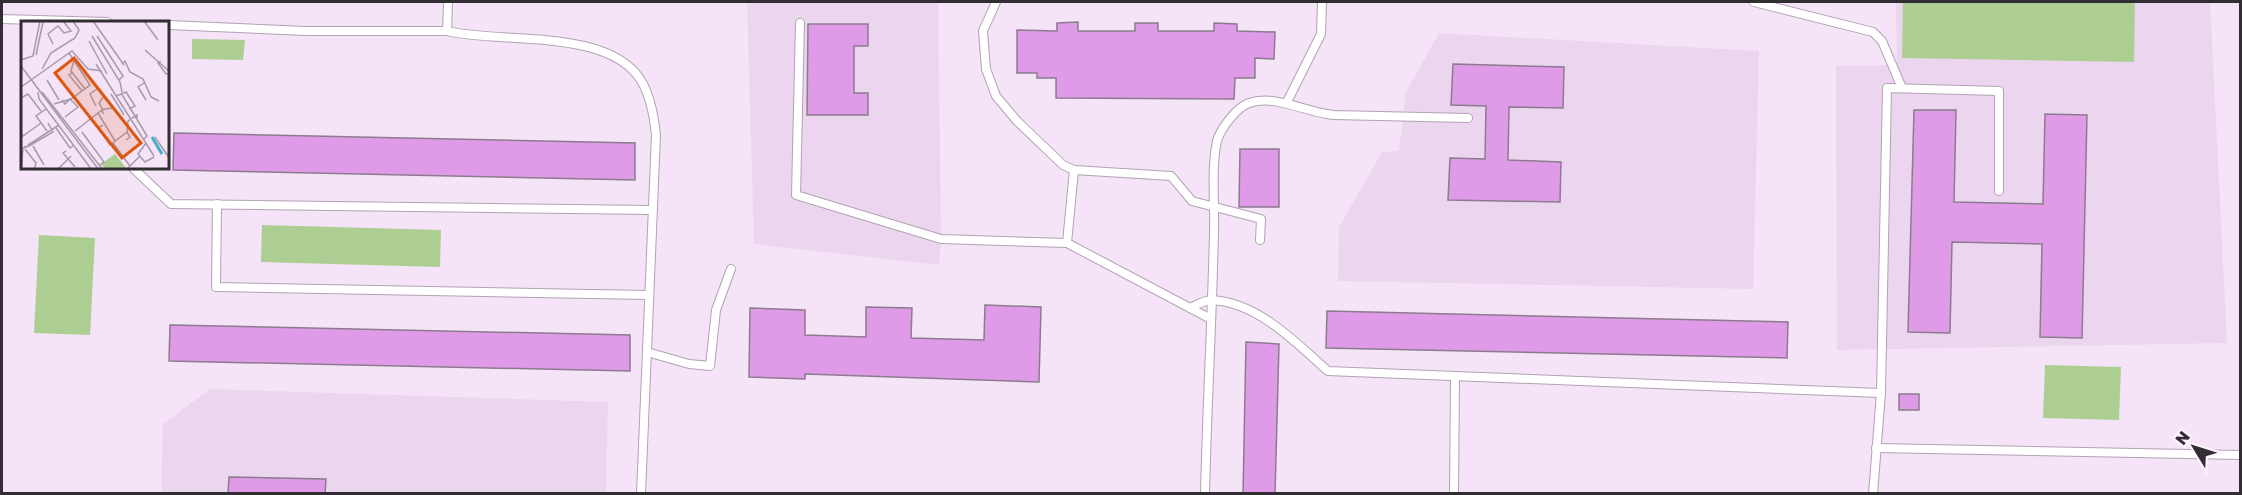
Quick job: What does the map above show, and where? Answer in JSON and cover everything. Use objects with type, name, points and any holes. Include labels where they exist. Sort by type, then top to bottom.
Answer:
[{"type":"lane","points":[[447,31],[448,2]]},
{"type":"lane","points":[[996,2],[983,31],[986,69],[993,89],[1003,106],[1063,165],[1074,170],[1171,176],[1192,201],[1261,219],[1260,240]]},
{"type":"lane","points":[[1287,102],[1321,33],[1322,2]]},
{"type":"lane","points":[[1754,2],[1873,32],[1882,41],[1890,66],[1902,88]]},
{"type":"lane","points":[[2,19],[45,21]]},
{"type":"lane","points":[[800,23],[795,195],[941,239],[1067,243],[1209,318]]},
{"type":"lane","points":[[170,25],[306,31],[447,31],[466,36],[564,42],[606,53],[633,70],[648,95],[655,123],[641,494]]},
{"type":"lane","points":[[1873,494],[1881,393],[1887,88],[1999,91],[1999,191]]},
{"type":"lane","points":[[1205,494],[1209,318],[1217,142],[1222,131],[1234,115],[1250,103],[1287,102],[1314,113],[1324,114],[1468,118]]},
{"type":"lane","points":[[135,170],[171,204],[652,210]]},
{"type":"lane","points":[[1067,243],[1074,170]]},
{"type":"lane","points":[[218,204],[216,288],[648,296]]},
{"type":"lane","points":[[646,352],[689,364],[710,366],[716,310],[731,269]]},
{"type":"lane","points":[[1190,308],[1210,300],[1250,310],[1265,318],[1328,371],[1455,378],[1881,393]]},
{"type":"lane","points":[[1454,494],[1455,378]]},
{"type":"lane","points":[[1876,448],[2241,455]]},
{"type":"shaded area","points":[[747,2],[938,2],[941,239],[939,265],[754,244]]},
{"type":"shaded area","points":[[1896,2],[2210,2],[2227,343],[1837,350],[1836,66],[1897,65]]},
{"type":"shaded area","points":[[1439,33],[1759,51],[1753,289],[1338,281],[1339,227],[1382,152],[1399,151],[1406,92]]},
{"type":"shaded area","points":[[210,389],[608,402],[606,493],[161,494],[163,424]]},
{"type":"green space","points":[[1903,2],[2135,2],[2134,62],[1902,58]]},
{"type":"green space","points":[[192,39],[245,40],[243,60],[192,59]]},
{"type":"green space","points":[[262,225],[441,230],[440,267],[261,262]]},
{"type":"green space","points":[[39,235],[95,238],[90,335],[34,333]]},
{"type":"green space","points":[[2045,365],[2121,367],[2119,420],[2043,418]]},
{"type":"building","points":[[1078,22],[1078,31],[1135,31],[1135,23],[1158,23],[1158,31],[1214,31],[1214,23],[1237,24],[1237,31],[1275,32],[1274,59],[1255,58],[1255,78],[1235,78],[1234,99],[1056,98],[1056,78],[1037,78],[1037,73],[1017,73],[1017,30],[1057,31],[1057,23]]},
{"type":"building","points":[[808,24],[868,24],[868,46],[854,46],[854,93],[868,93],[868,115],[807,115]]},
{"type":"building","points":[[1453,64],[1564,67],[1563,108],[1509,107],[1508,160],[1561,162],[1560,202],[1448,200],[1450,158],[1485,159],[1486,106],[1451,105]]},
{"type":"building","points":[[1914,110],[1956,110],[1954,202],[2043,204],[2045,114],[2087,115],[2082,338],[2040,337],[2042,244],[1952,242],[1950,333],[1908,332]]},
{"type":"building","points":[[174,133],[635,143],[635,180],[173,170]]},
{"type":"building","points":[[1240,149],[1279,149],[1279,207],[1239,207]]},
{"type":"building","points":[[985,305],[1041,307],[1039,382],[805,374],[805,379],[749,377],[750,308],[805,310],[805,335],[866,337],[866,307],[912,308],[911,338],[984,340]]},
{"type":"building","points":[[1327,311],[1788,322],[1787,358],[1326,348]]},
{"type":"building","points":[[170,325],[630,335],[630,371],[169,361]]},
{"type":"building","points":[[1246,342],[1279,344],[1275,494],[1243,494]]},
{"type":"building","points":[[1899,394],[1919,394],[1919,410],[1899,410]]},
{"type":"building","points":[[229,477],[326,479],[325,494],[228,494]]}]
